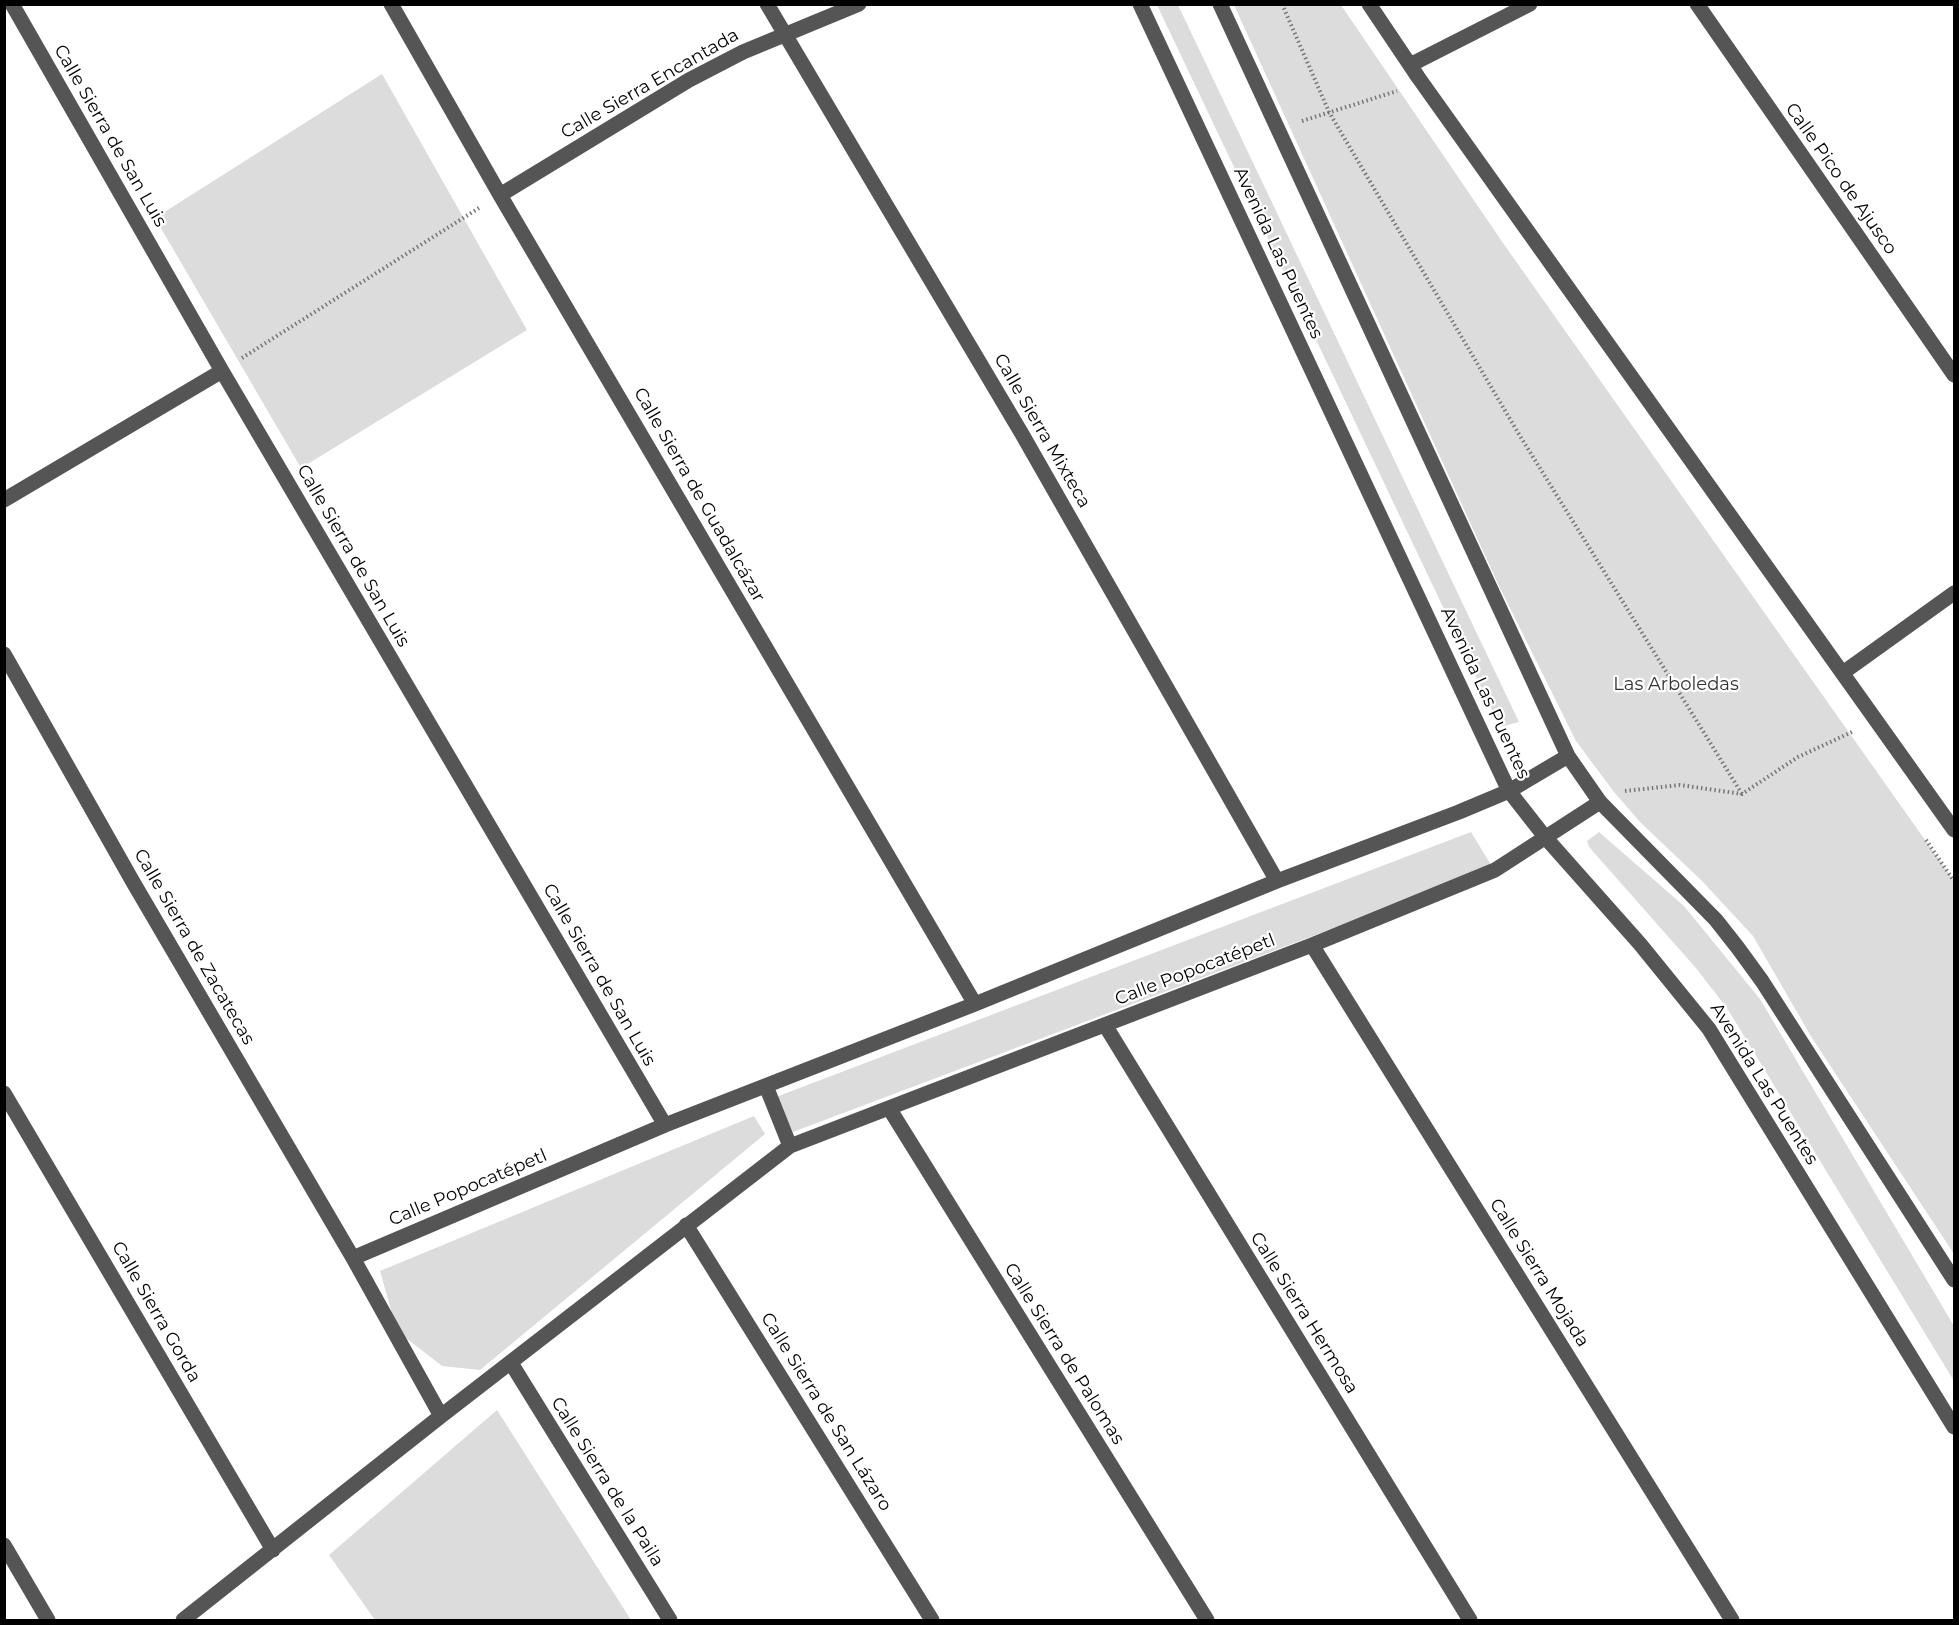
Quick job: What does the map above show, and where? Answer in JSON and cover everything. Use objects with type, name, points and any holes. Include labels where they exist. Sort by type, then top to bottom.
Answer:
[{"type":"street","name":"Calle Sierra de San Luis","points":[[12,4],[222,371],[665,1125]]},
{"type":"street","name":"Calle Sierra de Guadalcázar","points":[[391,4],[500,195],[975,1004]]},
{"type":"street","name":"Calle Sierra Mixteca","points":[[767,4],[1022,434],[1277,881]]},
{"type":"street","name":"Calle Sierra Encantada","points":[[500,195],[689,80],[743,52],[859,4]]},
{"type":"street","name":"Avenida Las Puentes","points":[[1140,4],[1509,791],[1545,837],[1640,944],[1709,1029],[1954,1427]]},
{"type":"street","points":[[1220,4],[1568,756],[1600,801],[1716,920],[1738,948],[1954,1280]]},
{"type":"street","points":[[1370,4],[1414,71],[1844,672],[1954,830]]},
{"type":"street","points":[[1414,71],[1530,4]]},
{"type":"street","name":"Calle Pico de Ajusco","points":[[1697,4],[1954,375]]},
{"type":"street","points":[[4,500],[222,371]]},
{"type":"street","points":[[1844,672],[1954,593]]},
{"type":"street","name":"Calle Sierra de Zacatecas","points":[[4,654],[133,882],[353,1258]]},
{"type":"street","name":"Calle Popocatépetl","points":[[353,1258],[665,1125],[975,1004],[1277,881],[1459,812],[1509,791],[1568,756]]},
{"type":"street","name":"Calle Popocatépetl","points":[[183,1620],[441,1416],[790,1146],[1312,945],[1495,870],[1600,801]]},
{"type":"street","name":"Calle Sierra Mojada","points":[[1312,945],[1732,1620]]},
{"type":"street","name":"Calle Sierra Hermosa","points":[[1105,1025],[1470,1620]]},
{"type":"street","points":[[766,1086],[790,1146]]},
{"type":"street","name":"Calle Sierra Gorda","points":[[4,1093],[273,1550]]},
{"type":"street","name":"Calle Sierra de Palomas","points":[[889,1108],[1207,1620]]},
{"type":"street","name":"Calle Sierra de San Lázaro","points":[[686,1225],[932,1620]]},
{"type":"street","points":[[353,1258],[441,1416]]},
{"type":"street","name":"Calle Sierra de la Paila","points":[[511,1363],[670,1620]]},
{"type":"street","points":[[4,1545],[48,1620]]},
{"type":"path","points":[[1282,4],[1329,112],[1520,436],[1742,794]]},
{"type":"path","points":[[1299,122],[1399,90],[1414,71]]},
{"type":"path","points":[[222,371],[500,195]]},
{"type":"path","points":[[1600,801],[1614,792],[1680,785],[1742,794],[1798,757],[1850,734]]},
{"type":"green space","points":[[1157,5],[1178,5],[1519,722],[1500,727]]},
{"type":"green space","name":"Las Arboledas","points":[[1234,5],[1341,5],[1503,243],[1954,881],[1954,1254],[1812,1038],[1753,936],[1702,881],[1640,822],[1614,792],[1576,741],[1499,586]]},
{"type":"green space","points":[[382,74],[527,330],[301,468],[155,218]]},
{"type":"green space","points":[[1471,832],[1493,868],[793,1132],[776,1097]]},
{"type":"green space","points":[[1599,832],[1684,906],[1760,999],[1954,1326],[1954,1381],[1727,1008],[1695,967],[1589,847],[1587,841]]},
{"type":"green space","points":[[754,1116],[765,1134],[480,1370],[442,1366],[397,1331],[380,1271]]},
{"type":"green space","points":[[497,1410],[631,1620],[375,1620],[329,1555]]}]
